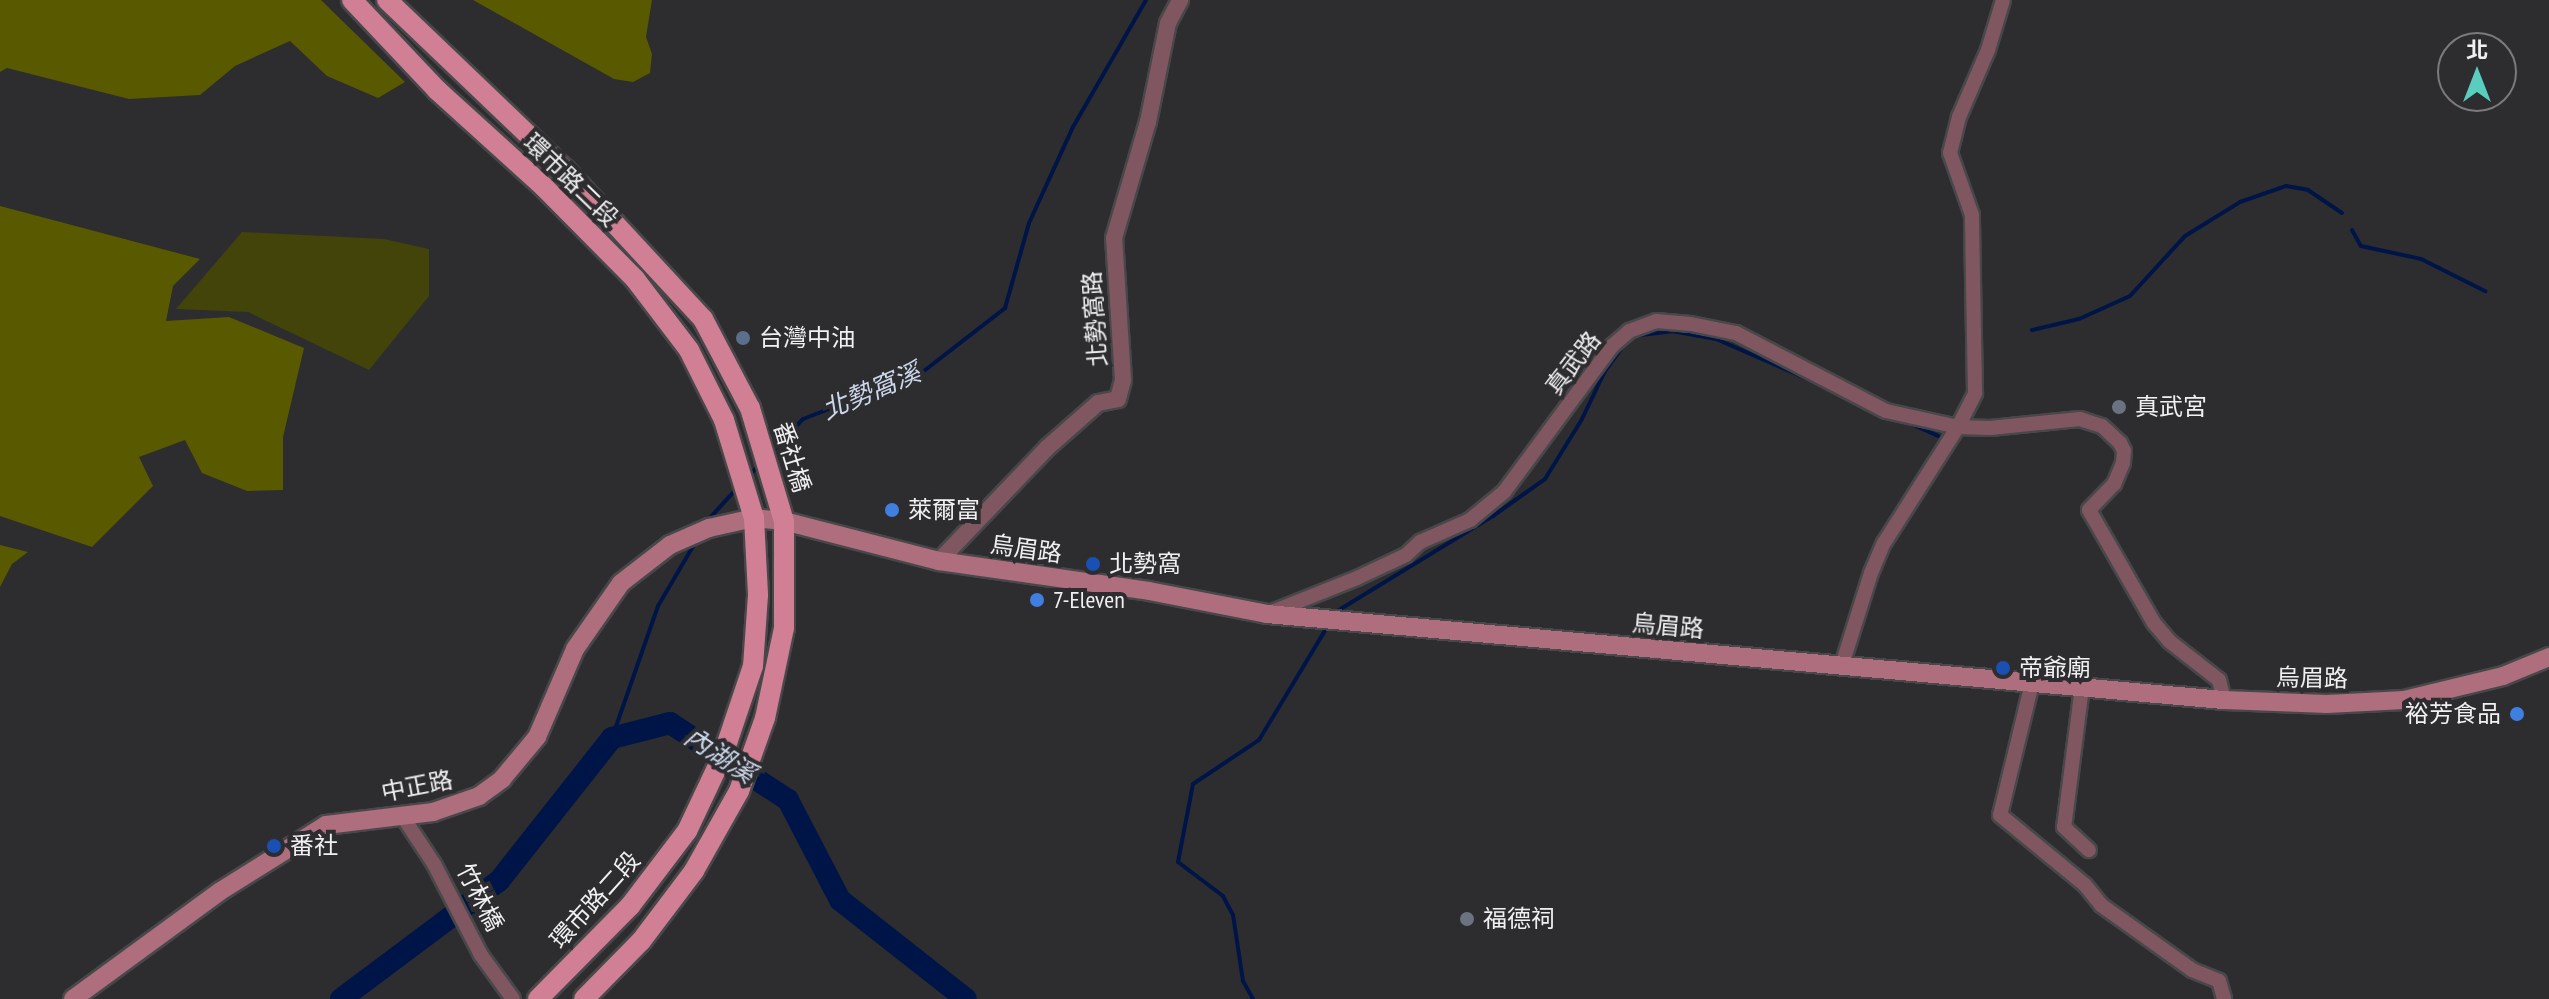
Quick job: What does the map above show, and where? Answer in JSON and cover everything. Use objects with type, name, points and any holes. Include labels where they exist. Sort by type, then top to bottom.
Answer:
[{"type":"main road","name":"環市路二段","points":[[352,0],[437,90],[544,187],[635,279],[689,350],[724,420],[754,518],[758,595],[753,666],[723,755],[687,831],[630,906],[538,999]]},
{"type":"main road","name":"環市路二段","points":[[387,0],[565,170],[703,319],[750,408]]},
{"type":"main road","name":"番社橋","points":[[750,408],[784,521]]},
{"type":"main road","name":"中正路","points":[[73,999],[219,892],[326,825],[403,817],[460,804],[502,779],[537,737],[575,649],[621,583],[670,545],[709,528],[754,518],[784,521]]},
{"type":"main road","name":"烏眉路","points":[[784,521],[939,561],[1149,591],[1267,614],[2224,700],[2327,704],[2404,700],[2503,676],[2549,657]]},
{"type":"main road","points":[[584,999],[641,941],[713,843],[739,791],[765,718],[784,628],[784,521]]},
{"type":"street","name":"北勢窩路","points":[[939,561],[1047,448],[1098,403],[1118,399],[1123,380],[1114,238],[1148,122],[1168,23],[1180,0]]},
{"type":"street","points":[[1842,665],[1871,573],[1884,543],[1958,427],[1975,393],[1972,215],[1950,153],[1959,117],[1988,50],[2003,0]]},
{"type":"street","name":"真武路","points":[[1267,614],[1357,578],[1406,555],[1420,542],[1470,520],[1504,492],[1612,346],[1629,331],[1656,321],[1691,324],[1736,333],[1886,411],[1958,427],[1990,428],[2080,419],[2102,426],[2124,451],[2114,484],[2089,510],[2154,623],[2169,641],[2219,680],[2224,700]]},
{"type":"street","points":[[2032,683],[2000,815],[2085,885],[2101,905],[2192,970],[2219,981],[2224,999]]},
{"type":"street","points":[[2082,687],[2064,827],[2089,850]]},
{"type":"street","name":"竹林橋","points":[[403,817],[434,864],[481,955],[513,999]]},
{"type":"shaded area","points":[[0,0],[321,0],[405,82],[378,98],[327,76],[290,41],[235,66],[200,95],[129,99],[7,68],[0,72]]},
{"type":"shaded area","points":[[473,0],[652,0],[646,37],[652,54],[650,73],[633,82],[614,79]]},
{"type":"shaded area","points":[[0,206],[200,259],[173,286],[166,321],[229,317],[304,348],[283,437],[283,490],[247,491],[202,473],[185,440],[139,457],[153,486],[92,547],[0,516]]},
{"type":"shaded area","points":[[242,232],[384,239],[429,249],[429,296],[369,370],[248,312],[176,309]]},
{"type":"shaded area","points":[[0,545],[28,552],[12,564],[0,587]]},
{"type":"waterway","name":"北勢窩溪","points":[[770,454],[803,419],[920,374],[1005,308],[1029,223],[1073,127],[1146,0]]},
{"type":"waterway","points":[[2032,330],[2079,319],[2130,296],[2185,236],[2240,202],[2286,186],[2308,190],[2342,213]]},
{"type":"waterway","points":[[2352,230],[2361,246],[2421,259],[2485,291]]},
{"type":"waterway","points":[[1633,336],[1672,331],[1716,339],[1822,385]]},
{"type":"waterway","points":[[1334,613],[1493,516],[1545,479],[1582,419],[1605,371],[1627,341]]},
{"type":"waterway","points":[[1907,422],[1938,436]]},
{"type":"waterway","name":"北勢窩溪","points":[[748,477],[761,463]]},
{"type":"waterway","name":"北勢窩溪","points":[[707,521],[739,486]]},
{"type":"waterway","name":"北勢窩溪","points":[[612,738],[658,606],[695,543]]},
{"type":"waterway","points":[[1253,999],[1243,981],[1233,915],[1223,896],[1178,862],[1193,784],[1259,740],[1329,624]]},
{"type":"waterway","name":"內湖溪","points":[[341,999],[499,881],[612,738],[670,723],[788,800],[840,900],[966,999]]},
{"type":"place","name":"台灣中油","points":[[743,338]]},
{"type":"place","name":"真武宮","points":[[2119,407]]},
{"type":"place","name":"萊爾富","points":[[892,510]]},
{"type":"place","name":"北勢窩","points":[[1093,564]]},
{"type":"place","name":"7-Eleven","points":[[1037,600]]},
{"type":"place","name":"帝爺廟","points":[[2003,668]]},
{"type":"place","name":"裕芳食品","points":[[2517,714]]},
{"type":"place","name":"番社","points":[[274,846]]},
{"type":"place","name":"福德祠","points":[[1467,919]]}]
